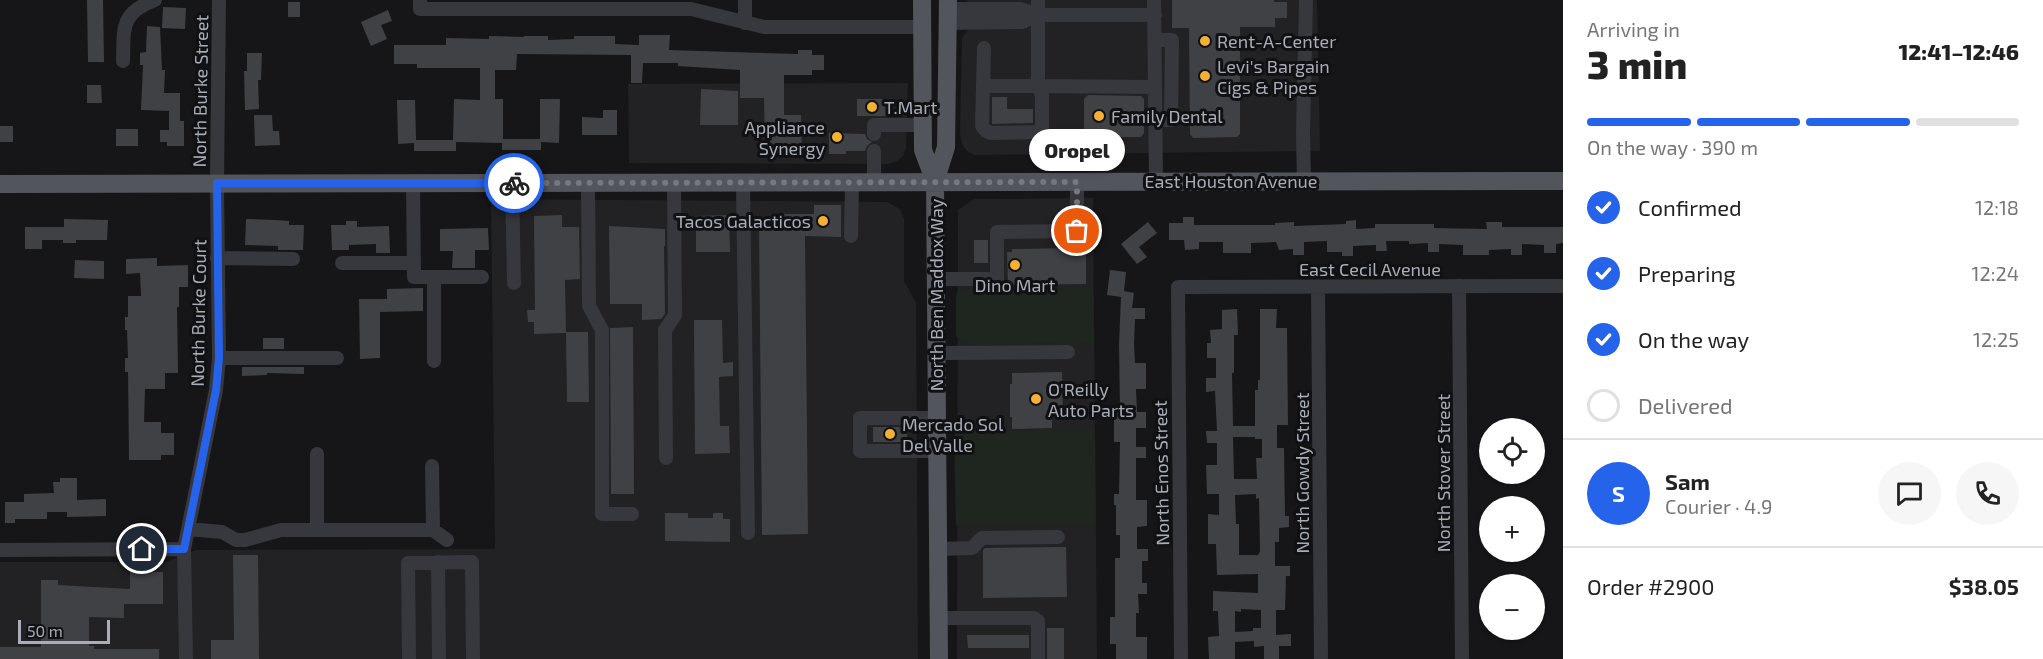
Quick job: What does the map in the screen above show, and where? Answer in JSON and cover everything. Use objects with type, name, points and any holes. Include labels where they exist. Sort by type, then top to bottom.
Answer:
[{"type":"main road","name":"North Ben Maddox Way","points":[[922,0],[922,150],[935,182]]},
{"type":"main road","name":"North Ben Maddox Way","points":[[939,659],[935,182],[946,147],[948,11]]},
{"type":"main road","name":"East Houston Avenue","points":[[0,184],[1563,181]]},
{"type":"street","points":[[123,61],[124,26],[128,17],[136,9],[155,0]]},
{"type":"street","points":[[209,0],[219,0]]},
{"type":"street","name":"North Burke Street","points":[[217,183],[219,0]]},
{"type":"street","points":[[745,0],[745,23]]},
{"type":"street","points":[[984,48],[982,126],[991,133],[1042,132],[1042,95],[1038,86],[1038,0]]},
{"type":"street","points":[[1154,0],[1156,182]]},
{"type":"street","points":[[1304,181],[1306,0]]},
{"type":"street","points":[[420,4],[567,4],[691,9],[764,27],[922,27]]},
{"type":"street","points":[[948,11],[996,4],[1038,15],[1155,15]]},
{"type":"street","points":[[948,11],[1022,22],[1038,15]]},
{"type":"street","points":[[1155,40],[1172,40],[1171,120],[1155,120]]},
{"type":"street","points":[[984,86],[1155,87]]},
{"type":"street","points":[[874,134],[874,125],[922,125]]},
{"type":"street","points":[[874,151],[874,183]]},
{"type":"street","points":[[936,279],[997,279],[997,232],[1077,231],[1077,182]]},
{"type":"street","name":"North Burke Court","points":[[184,549],[216,390],[219,358],[217,183]]},
{"type":"street","points":[[412,183],[414,270]]},
{"type":"street","points":[[512,183],[514,282]]},
{"type":"street","points":[[588,183],[589,306],[602,330],[603,514],[632,514]]},
{"type":"street","points":[[666,458],[665,330],[675,315],[674,183]]},
{"type":"street","points":[[743,183],[748,533]]},
{"type":"street","points":[[851,236],[852,183]]},
{"type":"street","points":[[217,258],[293,259]]},
{"type":"street","points":[[342,263],[414,270],[434,277],[482,277]]},
{"type":"street","points":[[434,277],[434,361]]},
{"type":"street","name":"North Stover Street","points":[[1460,286],[1462,659]]},
{"type":"street","name":"East Cecil Avenue","points":[[1178,287],[1563,286]]},
{"type":"street","name":"North Enos Street","points":[[1178,287],[1181,659]]},
{"type":"street","name":"North Gowdy Street","points":[[1318,287],[1321,659]]},
{"type":"street","points":[[936,353],[1068,352]]},
{"type":"street","points":[[219,358],[337,358]]},
{"type":"street","points":[[937,418],[860,418],[860,451],[937,451]]},
{"type":"street","points":[[317,454],[317,530]]},
{"type":"street","points":[[432,466],[433,530]]},
{"type":"street","points":[[188,529],[222,532],[236,540],[245,540],[276,531],[433,530],[447,540]]},
{"type":"street","points":[[938,549],[972,548],[982,538],[1058,537]]},
{"type":"street","points":[[0,550],[184,549],[186,659]]},
{"type":"street","points":[[438,562],[439,659]]},
{"type":"street","points":[[409,659],[408,563],[438,562],[472,562],[473,659]]},
{"type":"street","points":[[939,618],[1034,618],[1038,621],[1038,659]]},
{"type":"shaded area","points":[[967,0],[1317,0],[1320,151],[974,155],[962,144],[960,134],[962,38],[968,30]]},
{"type":"shaded area","points":[[908,83],[906,148],[903,156],[888,164],[629,163],[628,84]]},
{"type":"shaded area","points":[[1093,198],[1097,659],[957,659],[958,210],[974,199]]},
{"type":"shaded area","points":[[491,199],[887,202],[900,209],[904,219],[904,281],[916,303],[918,659],[0,659],[0,562],[166,562],[196,550],[495,549]]},
{"type":"shaded area","points":[[1093,288],[1094,343],[968,344],[960,341],[956,336],[956,298],[957,292],[961,289]]},
{"type":"shaded area","points":[[1095,430],[1096,525],[956,525],[954,437],[956,431]]},
{"type":"building","points":[[87,0],[103,0],[104,62],[88,62]]},
{"type":"building","points":[[1172,0],[1287,2],[1287,18],[1275,18],[1275,27],[1240,27],[1240,134],[1237,137],[1193,138],[1190,134],[1189,28],[1172,28]]},
{"type":"building","points":[[288,2],[300,2],[300,17],[288,17]]},
{"type":"building","points":[[163,7],[186,8],[185,29],[162,28]]},
{"type":"building","points":[[388,10],[392,21],[381,25],[387,39],[371,46],[361,22]]},
{"type":"building","points":[[147,26],[160,27],[162,70],[165,70],[164,93],[180,93],[180,121],[184,121],[184,146],[167,146],[167,142],[160,142],[160,130],[169,130],[169,111],[141,110],[143,65],[140,65],[140,53],[146,52]]},
{"type":"building","points":[[639,35],[670,35],[669,50],[798,54],[798,50],[812,50],[812,55],[824,55],[824,70],[812,70],[812,75],[784,75],[784,115],[801,115],[802,155],[765,156],[764,98],[740,98],[740,70],[678,66],[678,63],[643,63],[642,83],[631,83],[631,55],[517,54],[516,70],[495,70],[495,99],[503,99],[503,139],[540,139],[540,99],[560,99],[559,143],[541,142],[541,150],[502,150],[502,143],[456,142],[456,151],[414,151],[414,143],[398,144],[397,100],[415,100],[416,140],[453,140],[454,99],[480,100],[480,68],[417,68],[417,64],[394,64],[394,45],[446,45],[446,38],[489,39],[489,36],[548,36],[548,40],[574,39],[574,36],[615,36],[615,44],[639,45]]},
{"type":"building","points":[[247,53],[262,53],[261,80],[258,80],[259,109],[245,110],[244,71],[247,71]]},
{"type":"building","points":[[87,85],[101,85],[102,103],[87,103]]},
{"type":"building","points":[[701,89],[738,91],[738,125],[700,125]]},
{"type":"building","points":[[1088,95],[1141,96],[1144,99],[1144,133],[1141,137],[1088,137],[1084,133],[1084,99]]},
{"type":"building","points":[[992,97],[1007,97],[1007,109],[1033,109],[1033,123],[992,124]]},
{"type":"building","name":"T.Mart","points":[[857,99],[887,99],[887,116],[857,116]]},
{"type":"building","points":[[603,110],[617,110],[617,135],[582,135],[582,117],[603,118]]},
{"type":"building","points":[[254,115],[272,115],[273,131],[279,131],[280,145],[255,146]]},
{"type":"building","points":[[0,126],[13,126],[13,142],[0,142]]},
{"type":"building","points":[[116,129],[138,129],[138,146],[116,146]]},
{"type":"building","points":[[829,133],[865,134],[872,142],[865,151],[829,154]]},
{"type":"building","points":[[814,205],[841,205],[841,237],[805,236],[808,534],[762,535],[759,226],[781,226],[781,214],[814,214]]},
{"type":"building","points":[[562,215],[562,227],[579,227],[580,279],[565,280],[566,333],[534,334],[534,322],[528,322],[527,310],[535,310],[534,216]]},
{"type":"building","points":[[729,215],[730,252],[696,252],[696,216]]},
{"type":"building","points":[[1183,217],[1194,217],[1194,225],[1275,225],[1275,223],[1294,222],[1294,226],[1346,224],[1346,221],[1356,220],[1356,229],[1375,228],[1375,224],[1434,224],[1434,228],[1487,229],[1486,222],[1502,222],[1502,227],[1563,227],[1563,243],[1556,244],[1556,253],[1544,253],[1544,245],[1522,244],[1522,255],[1511,255],[1511,249],[1489,250],[1489,255],[1463,255],[1463,245],[1439,244],[1439,252],[1428,252],[1428,243],[1409,244],[1409,241],[1386,241],[1387,251],[1376,251],[1376,245],[1353,246],[1353,256],[1342,256],[1342,252],[1327,252],[1327,241],[1304,242],[1304,255],[1293,255],[1293,249],[1279,250],[1276,242],[1251,243],[1251,253],[1223,253],[1223,242],[1199,242],[1199,249],[1185,250],[1184,240],[1169,240],[1169,223],[1183,223]]},
{"type":"building","points":[[64,219],[108,220],[107,240],[76,240],[76,243],[63,243],[63,240],[42,240],[42,249],[25,249],[25,227],[64,227]]},
{"type":"building","points":[[246,219],[289,221],[289,225],[304,225],[303,250],[278,250],[278,246],[245,245]]},
{"type":"building","points":[[346,221],[357,221],[357,227],[389,226],[390,253],[376,253],[376,244],[349,245],[349,250],[332,250],[331,225],[346,225]]},
{"type":"building","points":[[1148,222],[1157,233],[1139,247],[1147,257],[1137,264],[1121,244]]},
{"type":"building","points":[[609,226],[665,229],[665,314],[661,319],[642,320],[642,304],[610,304]]},
{"type":"building","points":[[488,228],[489,250],[475,250],[475,268],[452,268],[453,251],[440,251],[440,229]]},
{"type":"building","points":[[974,240],[988,240],[988,263],[974,263]]},
{"type":"building","points":[[1082,248],[1082,251],[1086,251],[1086,284],[1008,285],[1007,252],[1012,252],[1012,249]]},
{"type":"building","points":[[157,258],[157,266],[188,265],[188,287],[179,287],[179,307],[177,307],[178,373],[165,373],[165,389],[145,389],[144,422],[161,422],[161,433],[174,433],[174,455],[161,455],[161,460],[129,460],[128,372],[125,372],[125,358],[128,358],[125,317],[128,317],[128,296],[141,296],[140,273],[126,274],[126,259]]},
{"type":"building","points":[[75,260],[104,261],[104,279],[74,278]]},
{"type":"building","points":[[1110,270],[1126,272],[1124,291],[1134,293],[1132,308],[1145,308],[1145,319],[1135,319],[1134,344],[1135,363],[1146,363],[1146,389],[1136,389],[1137,412],[1146,412],[1146,428],[1136,428],[1136,447],[1146,447],[1146,458],[1136,458],[1136,500],[1147,500],[1147,526],[1137,527],[1137,549],[1148,549],[1148,561],[1142,561],[1142,583],[1147,583],[1147,594],[1138,594],[1139,613],[1136,613],[1136,637],[1147,637],[1147,659],[1116,659],[1116,644],[1110,644],[1110,617],[1115,617],[1115,558],[1120,558],[1120,535],[1116,535],[1114,494],[1119,494],[1120,442],[1114,442],[1114,412],[1120,412],[1121,297],[1107,295]]},
{"type":"building","points":[[423,288],[423,311],[380,312],[380,358],[360,359],[359,299],[387,299],[387,289]]},
{"type":"building","points":[[1237,309],[1238,335],[1234,335],[1234,373],[1232,373],[1233,426],[1255,426],[1255,390],[1258,390],[1258,380],[1260,380],[1260,309],[1277,309],[1276,328],[1287,328],[1288,425],[1277,425],[1277,448],[1284,448],[1285,516],[1289,516],[1289,527],[1279,528],[1279,542],[1275,542],[1275,566],[1290,566],[1290,576],[1286,576],[1285,610],[1276,610],[1276,635],[1291,634],[1291,646],[1279,646],[1279,659],[1264,659],[1264,646],[1254,647],[1254,641],[1235,642],[1235,659],[1209,659],[1208,637],[1219,636],[1218,611],[1213,611],[1213,591],[1258,593],[1258,574],[1217,575],[1216,544],[1208,544],[1208,514],[1219,515],[1219,494],[1207,494],[1206,465],[1217,465],[1217,443],[1207,443],[1206,431],[1217,431],[1215,391],[1206,392],[1206,378],[1216,378],[1216,358],[1207,358],[1207,343],[1211,343],[1210,330],[1222,329],[1222,310]],"holes":[[[1233,437],[1262,439],[1262,458],[1256,458],[1257,479],[1234,479]],[[1256,494],[1256,499],[1259,498],[1260,551],[1258,555],[1239,555],[1239,524],[1236,524],[1235,495]],[[1241,609],[1261,610],[1261,628],[1235,632],[1235,611],[1241,612]]]},
{"type":"building","points":[[694,320],[722,320],[723,363],[733,362],[733,376],[719,377],[720,426],[729,426],[730,453],[695,454]]},
{"type":"building","points":[[633,327],[634,494],[611,494],[610,328]]},
{"type":"building","points":[[566,332],[588,332],[589,402],[567,402]]},
{"type":"building","points":[[263,338],[284,338],[284,349],[263,349]]},
{"type":"building","points":[[242,367],[304,367],[304,374],[267,373],[267,375],[242,376]]},
{"type":"building","name":"O'Reilly Auto Parts","points":[[1062,372],[1063,414],[1052,414],[1052,428],[1012,429],[1010,384],[1012,384],[1012,373]]},
{"type":"building","name":"Mercado Sol Del Valle","points":[[873,427],[907,427],[907,442],[873,442]]},
{"type":"building","points":[[60,478],[77,478],[77,500],[106,499],[106,516],[67,517],[67,512],[47,512],[47,519],[15,519],[15,523],[5,523],[5,502],[24,502],[24,494],[54,493],[53,482],[60,482]]},
{"type":"building","points":[[665,513],[688,513],[688,518],[713,518],[713,513],[723,513],[723,519],[730,519],[730,542],[665,541]]},
{"type":"building","points":[[1066,547],[1067,597],[983,598],[983,550],[985,548]]},
{"type":"building","points":[[233,555],[258,555],[259,659],[211,659],[211,640],[234,640]]},
{"type":"building","points":[[130,572],[163,572],[163,604],[124,604],[124,618],[89,617],[89,646],[94,646],[94,649],[159,649],[159,659],[0,659],[0,647],[41,647],[41,580],[58,580],[58,585],[130,589]]},
{"type":"building","points":[[1047,628],[1064,628],[1064,659],[1047,659]]},
{"type":"building","points":[[967,635],[1029,635],[1029,648],[968,648]]},
{"type":"way so far","points":[[514,183],[1077,182],[1077,231]]},
{"type":"place","name":"Rent-A-Center","points":[[1205,41]]},
{"type":"place","name":"Levi's Bargain Cigs & Pipes","points":[[1205,76]]},
{"type":"place","name":"T.Mart","points":[[872,107]]},
{"type":"place","name":"Family Dental","points":[[1099,116]]},
{"type":"place","name":"Appliance Synergy","points":[[837,137]]},
{"type":"place","name":"Tacos Galacticos","points":[[823,221]]},
{"type":"place","name":"Oropel","points":[[1077,231]]},
{"type":"place","name":"Dino Mart","points":[[1015,265]]},
{"type":"place","name":"O'Reilly Auto Parts","points":[[1036,399]]},
{"type":"place","name":"Mercado Sol Del Valle","points":[[890,434]]},
{"type":"route","points":[[142,549],[184,549],[216,390],[219,358],[217,183],[514,183]]}]
